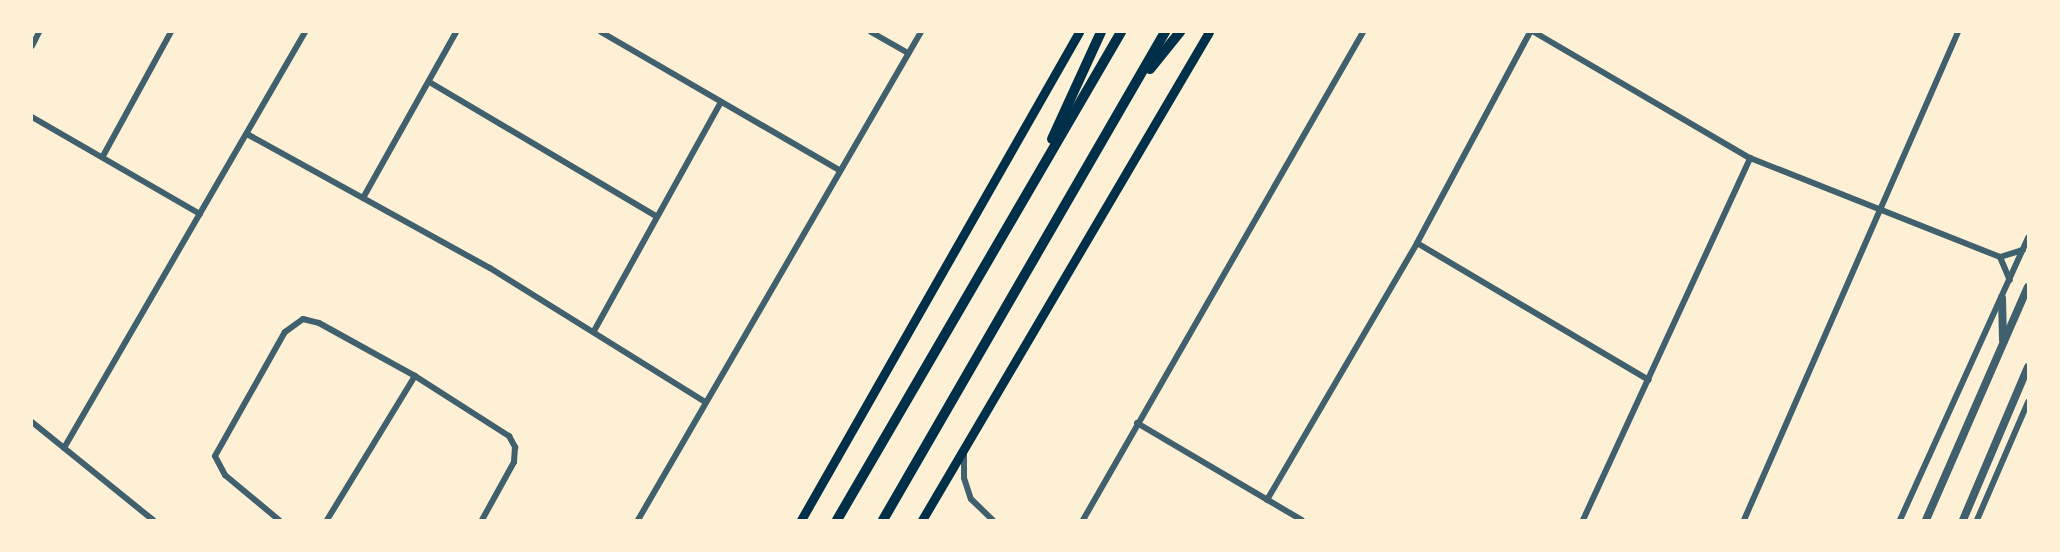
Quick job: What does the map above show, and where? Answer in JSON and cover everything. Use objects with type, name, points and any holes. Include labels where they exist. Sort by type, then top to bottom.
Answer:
[{"type":"highway","points":[[1036,177],[1101,32]]},
{"type":"highway","points":[[836,520],[1121,32]]},
{"type":"highway","points":[[883,520],[1165,32]]},
{"type":"highway","points":[[1127,99],[1180,32]]},
{"type":"main road","points":[[801,520],[1079,32]]},
{"type":"main road","points":[[922,520],[1209,32]]},
{"type":"street","points":[[32,46],[39,32]]},
{"type":"street","points":[[103,156],[171,32]]},
{"type":"street","points":[[64,448],[305,32]]},
{"type":"street","points":[[363,198],[431,83],[456,32]]},
{"type":"street","points":[[601,32],[839,170]]},
{"type":"street","points":[[871,32],[908,53]]},
{"type":"street","points":[[638,520],[920,32]]},
{"type":"street","points":[[1083,520],[1363,32]]},
{"type":"street","points":[[1267,500],[1417,243],[1532,32],[1750,158],[2000,257],[2023,250]]},
{"type":"street","points":[[1744,520],[1882,211],[1958,32]]},
{"type":"street","points":[[431,83],[656,216]]},
{"type":"street","points":[[594,331],[721,102]]},
{"type":"street","points":[[32,117],[200,214]]},
{"type":"street","points":[[247,134],[594,331],[705,402]]},
{"type":"street","points":[[1583,520],[1750,158]]},
{"type":"street","points":[[1900,520],[2028,238]]},
{"type":"street","points":[[1417,243],[1649,380]]},
{"type":"street","points":[[2000,257],[2010,280]]},
{"type":"street","points":[[1926,520],[2028,287]]},
{"type":"street","points":[[2002,298],[2002,345]]},
{"type":"street","points":[[279,520],[225,475],[215,456],[290,325],[310,319],[415,376],[513,441],[514,462],[482,520]]},
{"type":"street","points":[[1962,520],[2028,367]]},
{"type":"street","points":[[327,520],[415,376]]},
{"type":"street","points":[[1977,520],[2028,402]]},
{"type":"street","points":[[32,422],[153,520]]},
{"type":"street","points":[[1138,423],[1302,520]]},
{"type":"street","points":[[965,445],[964,478],[971,499],[993,520]]}]
